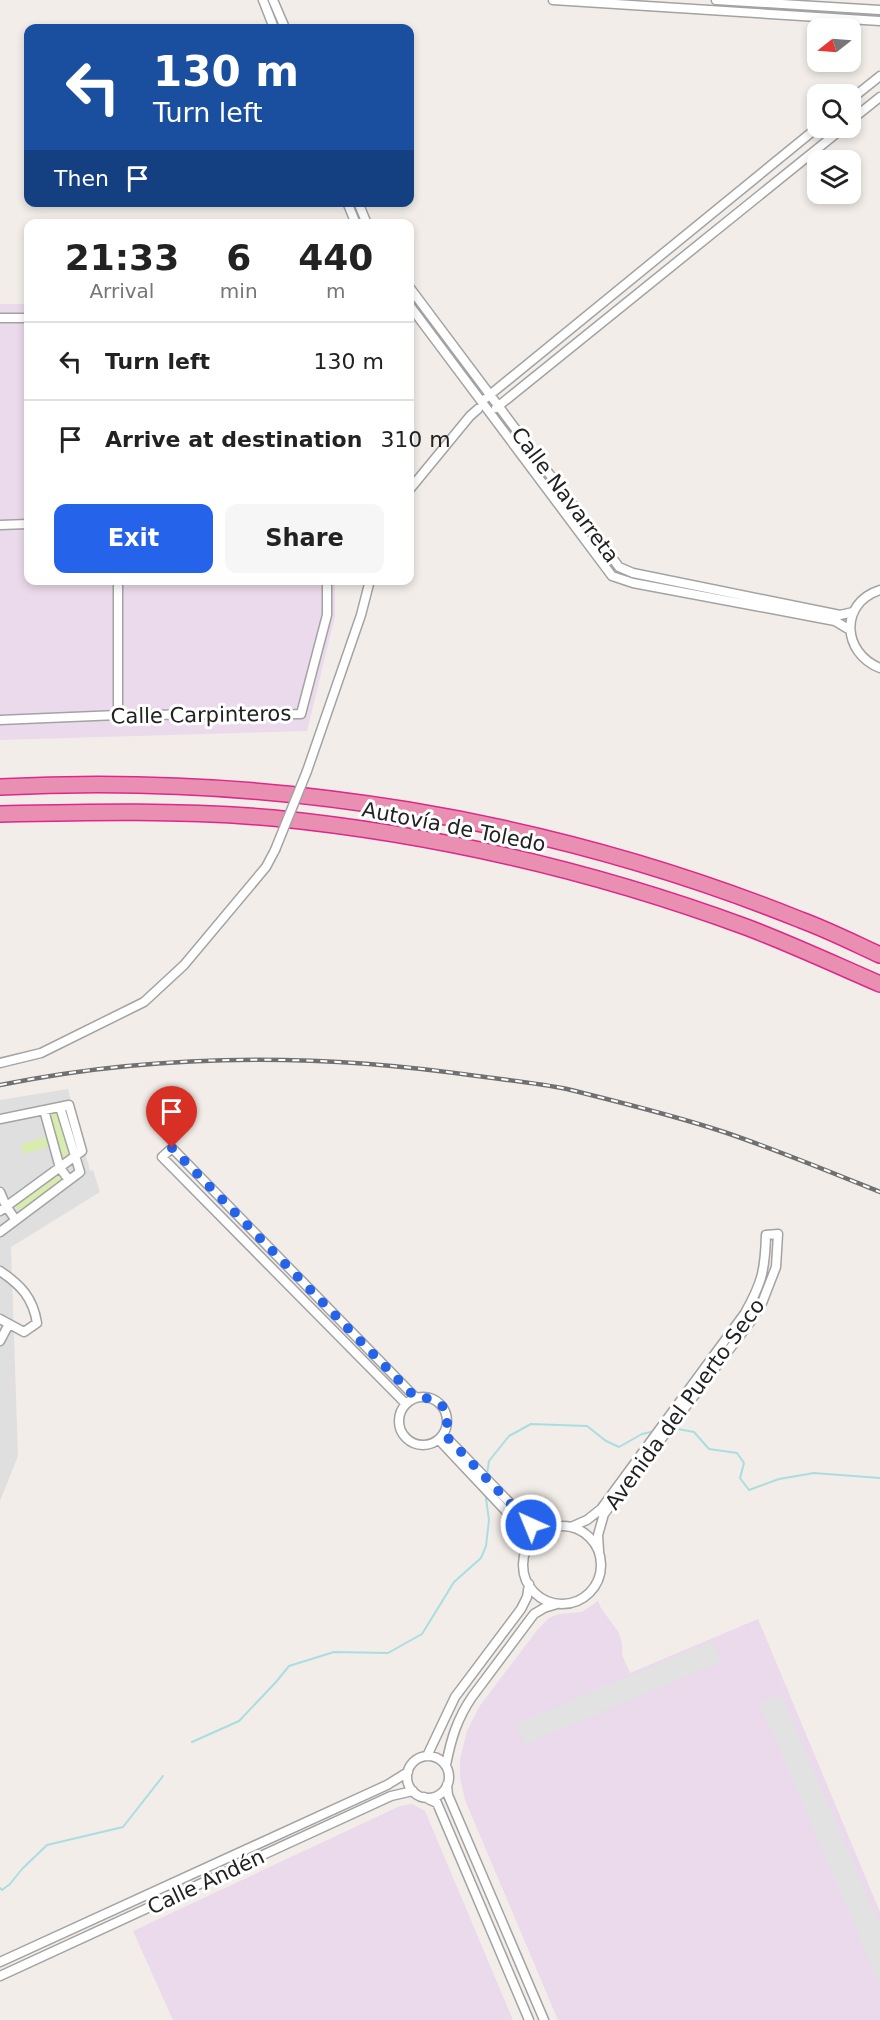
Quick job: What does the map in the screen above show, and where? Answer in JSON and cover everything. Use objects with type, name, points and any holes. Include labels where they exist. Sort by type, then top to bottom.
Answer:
[{"type":"highway","name":"Autovía de Toledo","points":[[5,784],[150,784],[247,790],[355,801],[462,819],[605,853],[692,880],[802,920],[880,955]]},
{"type":"highway","name":"Autovía de Toledo","points":[[0,814],[116,811],[272,818],[369,830],[467,847],[596,879],[747,927],[880,984]]},
{"type":"street","points":[[263,0],[272,24]]},
{"type":"street","points":[[273,0],[283,24]]},
{"type":"street","points":[[553,0],[880,21]]},
{"type":"street","points":[[716,0],[880,10]]},
{"type":"street","points":[[861,91],[880,76]]},
{"type":"street","points":[[861,112],[880,97]]},
{"type":"street","points":[[414,484],[490,395],[807,136]]},
{"type":"street","points":[[494,409],[831,138]]},
{"type":"street","name":"Calle Navarreta","points":[[414,293],[490,395],[494,409],[612,576],[633,583],[835,621],[850,630]]},
{"type":"street","name":"Calle Navarreta","points":[[414,312],[480,405],[494,409],[619,567],[633,573],[840,615],[854,612]]},
{"type":"street","points":[[0,318],[24,318]]},
{"type":"street","points":[[0,525],[24,524]]},
{"type":"street","points":[[117,716],[118,585]]},
{"type":"street","name":"Calle Carpinteros","points":[[0,720],[301,714],[327,615],[327,585]]},
{"type":"street","points":[[0,1063],[41,1053],[144,1002],[184,965],[266,867],[307,771],[361,615],[369,585]]},
{"type":"street","points":[[880,590],[861,601],[854,612],[850,630],[857,652],[867,662],[880,668]]},
{"type":"street","points":[[0,1119],[69,1105],[82,1151],[3,1209]]},
{"type":"street","points":[[0,1232],[80,1172],[60,1107]]},
{"type":"street","points":[[44,1110],[60,1168],[69,1180]]},
{"type":"street","points":[[406,1404],[162,1157],[172,1148],[416,1398]]},
{"type":"street","points":[[0,1192],[3,1209],[15,1219]]},
{"type":"street","name":"Avenida del Puerto Seco","points":[[537,1537],[559,1526],[571,1527],[601,1509],[745,1313],[759,1289],[766,1266],[766,1235],[778,1234],[776,1268],[762,1303],[745,1329],[604,1514],[598,1535],[601,1564],[599,1578],[593,1590],[583,1599],[571,1604],[557,1604],[544,1608],[532,1617],[463,1710],[452,1733],[446,1765],[449,1778],[448,1795],[544,2020]]},
{"type":"street","points":[[0,1271],[29,1297],[37,1323],[24,1332],[0,1319]]},
{"type":"street","points":[[0,1341],[9,1324]]},
{"type":"street","points":[[428,1397],[441,1405],[448,1419],[441,1437],[423,1446],[408,1440],[399,1426],[399,1418],[406,1404],[416,1398],[428,1397]]},
{"type":"street","points":[[441,1437],[491,1483],[537,1537]]},
{"type":"street","points":[[441,1437],[489,1494],[537,1537]]},
{"type":"street","points":[[571,1527],[583,1532],[599,1551]]},
{"type":"street","points":[[537,1537],[524,1557],[524,1570],[534,1592],[545,1600],[557,1604]]},
{"type":"street","points":[[427,1756],[455,1697],[521,1609],[527,1597],[529,1584]]},
{"type":"street","points":[[446,1765],[440,1759],[427,1756],[414,1761],[408,1772],[409,1785],[413,1791],[437,1803],[529,2020]]},
{"type":"street","name":"Calle Andén","points":[[0,1962],[387,1785],[408,1772]]},
{"type":"street","points":[[424,1797],[438,1795],[447,1785]]},
{"type":"street","name":"Calle Andén","points":[[0,1976],[391,1797],[413,1791]]},
{"type":"shaded area","points":[[0,304],[24,304],[24,585],[335,585],[335,616],[307,731],[0,740]]},
{"type":"shaded area","points":[[68,1089],[90,1171],[93,1170],[100,1192],[11,1247],[18,1456],[0,1501],[0,1100]]},
{"type":"shaded area","points":[[598,1601],[619,1633],[622,1655],[630,1673],[758,1619],[880,1912],[880,2020],[558,2020],[465,1800],[460,1777],[460,1759],[467,1731],[479,1707],[538,1629],[549,1618],[559,1614],[582,1612]]},
{"type":"shaded area","points":[[713,1641],[721,1662],[525,1744],[516,1724]]},
{"type":"shaded area","points":[[781,1694],[880,1926],[880,1985],[760,1703]]},
{"type":"shaded area","points":[[412,1804],[425,1811],[513,2020],[173,2020],[133,1931],[400,1806]]},
{"type":"green space","points":[[53,1112],[58,1115],[69,1158],[64,1161],[50,1116]]},
{"type":"green space","points":[[46,1137],[49,1147],[23,1154],[21,1144]]},
{"type":"green space","points":[[57,1175],[62,1178],[58,1184],[21,1210],[17,1210],[16,1205]]},
{"type":"waterway","points":[[487,1474],[489,1461],[509,1436],[531,1424],[587,1426],[606,1441],[619,1447],[642,1434],[655,1431]]},
{"type":"waterway","points":[[672,1428],[694,1432],[709,1449],[737,1453],[744,1463],[740,1478],[749,1490],[779,1479],[814,1473],[880,1478]]},
{"type":"waterway","points":[[192,1742],[239,1721],[289,1666],[334,1652],[388,1653],[422,1634],[454,1582],[481,1558],[486,1546],[489,1520],[485,1491]]},
{"type":"waterway","points":[[0,1888],[2,1890],[10,1884],[47,1845],[123,1827],[163,1776]]},
{"type":"railway","points":[[0,1085],[59,1074],[178,1062],[298,1060],[418,1068],[556,1087],[646,1109],[744,1139],[880,1192]]},
{"type":"route","points":[[172,1148],[416,1398],[428,1397],[441,1405],[448,1419],[444,1434],[531,1525]]}]
